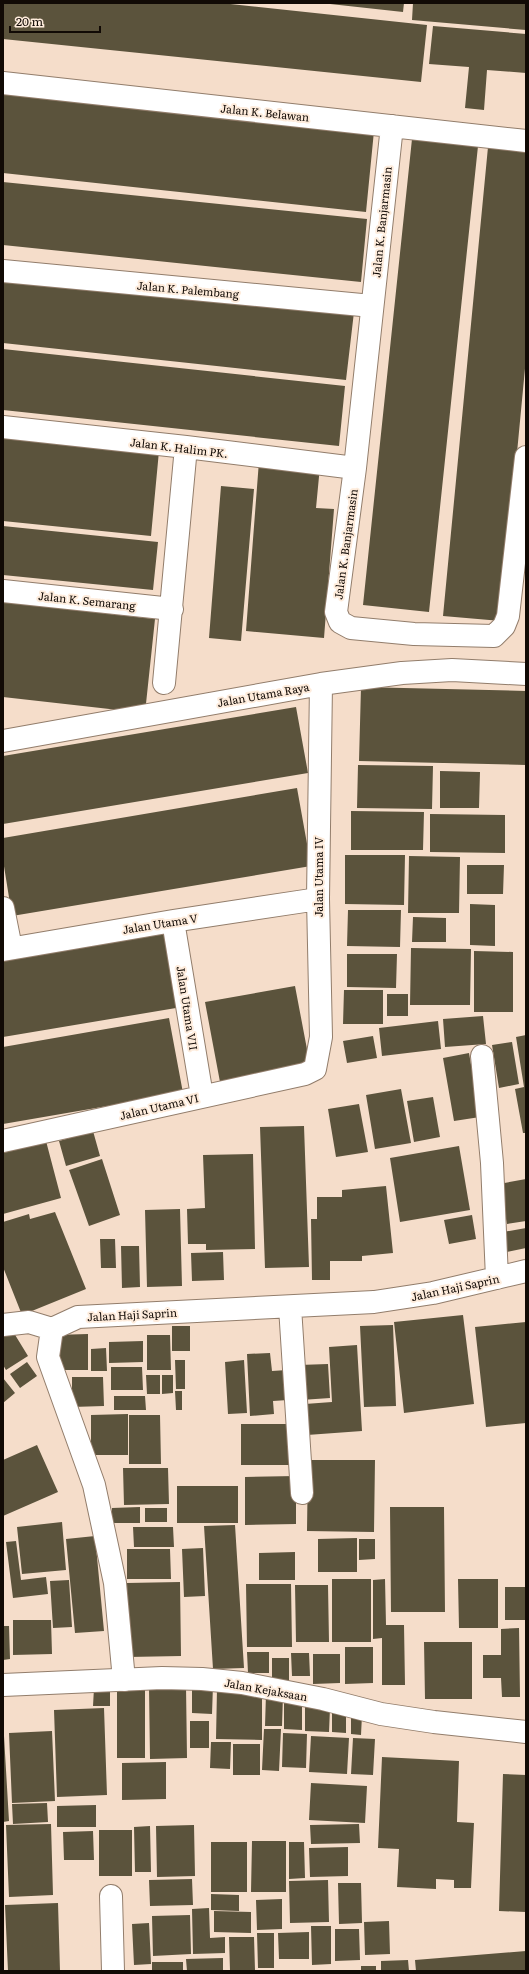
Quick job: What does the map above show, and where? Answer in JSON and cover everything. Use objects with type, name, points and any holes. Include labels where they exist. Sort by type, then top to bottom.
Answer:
[{"type":"street","name":"Jalan K. Belawan","points":[[3,83],[526,141]]},
{"type":"street","name":"Jalan K. Banjarmasin","points":[[392,126],[355,468],[336,612],[340,622],[351,628],[414,634],[494,636],[504,626],[508,616],[526,457]]},
{"type":"street","name":"Jalan K. Palembang","points":[[3,271],[372,306]]},
{"type":"street","name":"Jalan K. Halim PK.","points":[[3,427],[186,447],[355,468]]},
{"type":"street","points":[[164,683],[186,447]]},
{"type":"street","name":"Jalan K. Semarang","points":[[3,591],[172,609]]},
{"type":"street","name":"Jalan Utama Raya","points":[[3,741],[321,684],[402,673],[452,670],[526,674]]},
{"type":"street","name":"Jalan Utama IV","points":[[315,1069],[321,1037],[318,899],[321,684]]},
{"type":"street","name":"Jalan Utama V","points":[[7,949],[173,921],[318,899]]},
{"type":"street","points":[[3,908],[7,949]]},
{"type":"street","name":"Jalan Utama VII","points":[[173,921],[202,1096]]},
{"type":"street","points":[[482,1056],[492,1163],[497,1278]]},
{"type":"street","name":"Jalan Utama VI","points":[[3,1141],[305,1074],[315,1069]]},
{"type":"street","name":"Jalan Haji Saprin","points":[[52,1329],[78,1316],[374,1302],[433,1293],[526,1272]]},
{"type":"street","points":[[290,1307],[302,1493]]},
{"type":"street","points":[[3,1325],[29,1322],[52,1329],[48,1357],[94,1485],[115,1582],[124,1680]]},
{"type":"street","name":"Jalan Kejaksaan","points":[[3,1685],[168,1678],[202,1679],[242,1683],[323,1699],[381,1714],[434,1722],[526,1732]]},
{"type":"street","points":[[111,1896],[113,1971]]},
{"type":"building","points":[[3,3],[221,3],[427,25],[421,82],[3,39]]},
{"type":"building","points":[[321,3],[404,3],[403,12]]},
{"type":"building","points":[[413,3],[526,3],[526,30],[412,20]]},
{"type":"building","points":[[433,26],[526,34],[526,73],[487,70],[484,110],[465,108],[469,67],[429,64]]},
{"type":"building","points":[[3,91],[374,131],[366,212],[3,173]]},
{"type":"building","points":[[412,139],[478,146],[429,612],[363,605]]},
{"type":"building","points":[[488,147],[526,151],[526,358],[501,621],[443,616]]},
{"type":"building","points":[[3,182],[367,219],[361,282],[3,245]]},
{"type":"building","points":[[3,274],[354,312],[346,380],[3,343]]},
{"type":"building","points":[[3,349],[345,386],[339,446],[3,410]]},
{"type":"building","points":[[3,435],[159,451],[151,536],[3,521]]},
{"type":"building","points":[[259,461],[320,466],[316,508],[334,509],[324,638],[246,631]]},
{"type":"building","points":[[221,486],[254,489],[241,641],[209,638]]},
{"type":"building","points":[[3,526],[158,542],[153,590],[3,575]]},
{"type":"building","points":[[3,602],[155,619],[145,713],[3,697]]},
{"type":"building","points":[[361,687],[526,691],[526,765],[359,761]]},
{"type":"building","points":[[296,707],[308,773],[3,824],[3,756]]},
{"type":"building","points":[[358,765],[433,766],[432,809],[357,808]]},
{"type":"building","points":[[440,771],[480,772],[479,808],[440,808]]},
{"type":"building","points":[[297,788],[311,866],[12,916],[3,860],[3,838]]},
{"type":"building","points":[[351,811],[424,812],[423,850],[351,850]]},
{"type":"building","points":[[430,814],[505,815],[505,853],[430,852]]},
{"type":"building","points":[[345,855],[405,855],[404,905],[345,904]]},
{"type":"building","points":[[409,856],[460,857],[459,913],[408,913]]},
{"type":"building","points":[[467,865],[504,865],[503,894],[467,894]]},
{"type":"building","points":[[470,904],[495,905],[495,946],[470,945]]},
{"type":"building","points":[[348,910],[401,910],[400,947],[347,946]]},
{"type":"building","points":[[413,917],[446,918],[446,942],[412,942]]},
{"type":"building","points":[[164,934],[176,1008],[3,1037],[3,961]]},
{"type":"building","points":[[411,948],[471,949],[470,1005],[410,1005]]},
{"type":"building","points":[[474,951],[513,952],[513,1012],[474,1012]]},
{"type":"building","points":[[347,954],[397,954],[396,988],[347,987]]},
{"type":"building","points":[[295,986],[310,1065],[220,1082],[205,1002]]},
{"type":"building","points":[[344,990],[383,990],[383,1024],[343,1024]]},
{"type":"building","points":[[387,994],[408,994],[408,1016],[387,1016]]},
{"type":"building","points":[[483,1016],[486,1044],[445,1047],[443,1019]]},
{"type":"building","points":[[169,1018],[183,1093],[3,1124],[3,1047]]},
{"type":"building","points":[[438,1021],[441,1049],[382,1056],[379,1028]]},
{"type":"building","points":[[526,1035],[526,1133],[523,1133],[515,1089],[524,1087],[516,1037]]},
{"type":"building","points":[[373,1036],[377,1058],[347,1063],[343,1041]]},
{"type":"building","points":[[512,1042],[519,1084],[499,1088],[492,1045]]},
{"type":"building","points":[[469,1053],[480,1117],[454,1121],[443,1058]]},
{"type":"building","points":[[401,1089],[411,1143],[375,1149],[366,1095]]},
{"type":"building","points":[[433,1097],[440,1137],[414,1142],[407,1101]]},
{"type":"building","points":[[359,1104],[368,1152],[336,1157],[328,1109]]},
{"type":"building","points":[[304,1126],[309,1267],[265,1268],[260,1127]]},
{"type":"building","points":[[93,1131],[100,1156],[66,1166],[59,1141]]},
{"type":"building","points":[[46,1141],[61,1198],[3,1214],[3,1153]]},
{"type":"building","points":[[459,1146],[470,1210],[400,1222],[390,1158]]},
{"type":"building","points":[[253,1154],[255,1249],[206,1250],[206,1244],[188,1244],[187,1209],[205,1208],[203,1155]]},
{"type":"building","points":[[102,1159],[120,1215],[89,1226],[69,1170]]},
{"type":"building","points":[[526,1179],[526,1221],[507,1224],[499,1184]]},
{"type":"building","points":[[386,1186],[393,1253],[362,1256],[362,1261],[330,1261],[330,1280],[312,1280],[311,1219],[317,1219],[317,1197],[342,1197],[342,1190]]},
{"type":"building","points":[[180,1209],[182,1286],[147,1287],[145,1210]]},
{"type":"building","points":[[55,1212],[86,1289],[22,1315],[3,1267],[3,1222],[29,1214],[30,1219]]},
{"type":"building","points":[[472,1215],[476,1239],[449,1244],[444,1220]]},
{"type":"building","points":[[526,1228],[526,1248],[507,1252],[503,1232]]},
{"type":"building","points":[[100,1239],[115,1239],[116,1268],[101,1268]]},
{"type":"building","points":[[121,1246],[139,1246],[140,1287],[122,1288]]},
{"type":"building","points":[[223,1252],[224,1280],[192,1281],[191,1253]]},
{"type":"building","points":[[463,1315],[474,1404],[404,1413],[394,1322]]},
{"type":"building","points":[[526,1322],[526,1423],[486,1427],[475,1327]]},
{"type":"building","points":[[9,1325],[28,1356],[6,1370],[3,1365],[3,1329]]},
{"type":"building","points":[[393,1325],[396,1406],[364,1407],[360,1326]]},
{"type":"building","points":[[172,1326],[190,1326],[190,1351],[172,1351]]},
{"type":"building","points":[[88,1334],[88,1370],[55,1370],[55,1335]]},
{"type":"building","points":[[147,1335],[170,1335],[171,1370],[147,1370]]},
{"type":"building","points":[[143,1341],[143,1362],[109,1363],[109,1342]]},
{"type":"building","points":[[357,1345],[362,1431],[307,1435],[305,1404],[332,1402],[329,1347]]},
{"type":"building","points":[[106,1348],[107,1371],[91,1371],[91,1349]]},
{"type":"building","points":[[270,1353],[272,1371],[287,1370],[288,1400],[273,1401],[274,1414],[250,1416],[247,1354]]},
{"type":"building","points":[[175,1360],[185,1360],[185,1389],[176,1389]]},
{"type":"building","points":[[244,1360],[247,1413],[228,1414],[225,1362]]},
{"type":"building","points":[[27,1362],[37,1376],[20,1388],[10,1374]]},
{"type":"building","points":[[328,1364],[330,1398],[301,1400],[299,1365]]},
{"type":"building","points":[[111,1367],[142,1367],[143,1390],[111,1390]]},
{"type":"building","points":[[146,1375],[160,1375],[160,1394],[147,1394]]},
{"type":"building","points":[[162,1375],[173,1375],[173,1393],[162,1394]]},
{"type":"building","points":[[72,1377],[103,1377],[104,1406],[72,1407]]},
{"type":"building","points":[[3,1378],[15,1393],[3,1403]]},
{"type":"building","points":[[175,1391],[182,1391],[182,1410],[176,1410]]},
{"type":"building","points":[[114,1396],[145,1396],[146,1410],[114,1410]]},
{"type":"building","points":[[128,1414],[128,1455],[91,1455],[91,1415]]},
{"type":"building","points":[[129,1415],[160,1415],[161,1464],[129,1464]]},
{"type":"building","points":[[241,1424],[296,1424],[296,1465],[241,1465]]},
{"type":"building","points":[[37,1445],[58,1492],[3,1516],[3,1460]]},
{"type":"building","points":[[308,1460],[375,1460],[374,1532],[307,1531]]},
{"type":"building","points":[[123,1468],[168,1468],[169,1504],[124,1505]]},
{"type":"building","points":[[296,1476],[296,1524],[245,1525],[245,1477]]},
{"type":"building","points":[[177,1486],[238,1486],[238,1523],[177,1523]]},
{"type":"building","points":[[140,1507],[140,1523],[112,1523],[112,1508]]},
{"type":"building","points":[[390,1507],[444,1507],[445,1612],[391,1612]]},
{"type":"building","points":[[145,1508],[167,1508],[167,1522],[145,1522]]},
{"type":"building","points":[[62,1522],[66,1570],[22,1574],[17,1527]]},
{"type":"building","points":[[235,1525],[244,1668],[213,1669],[204,1526]]},
{"type":"building","points":[[133,1527],[173,1527],[174,1547],[134,1547]]},
{"type":"building","points":[[95,1536],[104,1631],[75,1633],[66,1539]]},
{"type":"building","points":[[357,1538],[357,1572],[318,1572],[318,1539]]},
{"type":"building","points":[[359,1539],[375,1539],[375,1559],[359,1560]]},
{"type":"building","points":[[16,1541],[21,1580],[46,1577],[48,1594],[13,1598],[6,1542]]},
{"type":"building","points":[[203,1548],[205,1596],[184,1597],[182,1549]]},
{"type":"building","points":[[127,1549],[170,1549],[171,1579],[127,1579]]},
{"type":"building","points":[[295,1552],[295,1580],[259,1580],[259,1553]]},
{"type":"building","points":[[332,1579],[371,1579],[371,1642],[332,1642]]},
{"type":"building","points":[[385,1579],[386,1625],[404,1625],[405,1685],[382,1685],[382,1638],[373,1639],[373,1580]]},
{"type":"building","points":[[458,1579],[498,1579],[498,1628],[459,1628]]},
{"type":"building","points":[[69,1580],[72,1627],[53,1628],[50,1581]]},
{"type":"building","points":[[180,1582],[181,1656],[128,1657],[127,1583]]},
{"type":"building","points":[[246,1584],[291,1584],[292,1647],[247,1647]]},
{"type":"building","points":[[295,1585],[328,1585],[329,1642],[296,1642]]},
{"type":"building","points":[[505,1587],[526,1587],[526,1620],[505,1620]]},
{"type":"building","points":[[13,1620],[51,1620],[52,1654],[13,1655]]},
{"type":"building","points":[[3,1626],[9,1626],[10,1659],[3,1660]]},
{"type":"building","points":[[519,1628],[520,1697],[502,1697],[501,1678],[483,1678],[483,1655],[501,1655],[501,1629]]},
{"type":"building","points":[[424,1642],[472,1642],[472,1699],[425,1699]]},
{"type":"building","points":[[345,1647],[373,1647],[373,1683],[345,1684]]},
{"type":"building","points":[[247,1652],[269,1652],[269,1673],[248,1673]]},
{"type":"building","points":[[291,1653],[309,1653],[310,1676],[292,1676]]},
{"type":"building","points":[[313,1654],[340,1654],[340,1683],[313,1684]]},
{"type":"building","points":[[272,1658],[289,1658],[289,1680],[272,1680]]},
{"type":"building","points":[[117,1684],[145,1684],[145,1758],[117,1758]]},
{"type":"building","points":[[192,1685],[213,1685],[212,1714],[192,1713]]},
{"type":"building","points":[[186,1686],[187,1758],[150,1759],[149,1687]]},
{"type":"building","points":[[94,1688],[110,1688],[110,1706],[93,1706]]},
{"type":"building","points":[[217,1689],[262,1689],[262,1740],[216,1739]]},
{"type":"building","points":[[266,1694],[283,1695],[282,1726],[265,1726]]},
{"type":"building","points":[[284,1700],[302,1700],[302,1730],[284,1729]]},
{"type":"building","points":[[305,1707],[330,1708],[329,1732],[305,1731]]},
{"type":"building","points":[[104,1708],[107,1795],[57,1797],[54,1710]]},
{"type":"building","points":[[332,1712],[346,1712],[346,1733],[332,1732]]},
{"type":"building","points":[[351,1715],[362,1715],[361,1735],[351,1734]]},
{"type":"building","points":[[190,1721],[209,1721],[209,1748],[190,1748]]},
{"type":"building","points":[[264,1729],[281,1729],[279,1771],[262,1770]]},
{"type":"building","points":[[52,1731],[55,1801],[12,1803],[9,1733]]},
{"type":"building","points":[[283,1733],[307,1734],[306,1768],[282,1767]]},
{"type":"building","points":[[3,1736],[9,1821],[3,1822]]},
{"type":"building","points":[[311,1736],[349,1738],[347,1774],[309,1772]]},
{"type":"building","points":[[353,1738],[375,1739],[373,1775],[351,1774]]},
{"type":"building","points":[[211,1742],[231,1742],[230,1769],[210,1768]]},
{"type":"building","points":[[233,1744],[260,1744],[260,1775],[233,1775]]},
{"type":"building","points":[[382,1757],[459,1761],[457,1822],[474,1823],[471,1888],[454,1888],[454,1880],[436,1879],[436,1889],[397,1887],[399,1849],[378,1848]]},
{"type":"building","points":[[166,1762],[166,1799],[122,1800],[122,1763]]},
{"type":"building","points":[[503,1774],[526,1775],[526,1912],[499,1911]]},
{"type":"building","points":[[311,1783],[367,1786],[365,1823],[309,1820]]},
{"type":"building","points":[[47,1803],[48,1822],[13,1824],[12,1804]]},
{"type":"building","points":[[96,1805],[96,1827],[57,1827],[57,1806]]},
{"type":"building","points":[[51,1824],[53,1895],[9,1897],[6,1825]]},
{"type":"building","points":[[359,1824],[360,1843],[311,1844],[310,1825]]},
{"type":"building","points":[[194,1825],[195,1876],[157,1877],[156,1826]]},
{"type":"building","points":[[150,1826],[151,1872],[135,1872],[134,1827]]},
{"type":"building","points":[[99,1830],[132,1830],[132,1876],[99,1876]]},
{"type":"building","points":[[93,1831],[94,1860],[64,1860],[63,1832]]},
{"type":"building","points":[[252,1841],[286,1841],[286,1892],[251,1892]]},
{"type":"building","points":[[211,1842],[247,1842],[247,1892],[211,1892]]},
{"type":"building","points":[[289,1842],[304,1842],[305,1878],[289,1879]]},
{"type":"building","points":[[348,1847],[348,1876],[310,1877],[309,1848]]},
{"type":"building","points":[[192,1879],[193,1905],[150,1906],[149,1880]]},
{"type":"building","points":[[328,1880],[329,1922],[290,1923],[289,1881]]},
{"type":"building","points":[[338,1883],[361,1883],[362,1923],[339,1924]]},
{"type":"building","points":[[211,1894],[239,1895],[239,1911],[211,1910]]},
{"type":"building","points":[[282,1899],[282,1929],[257,1930],[256,1900]]},
{"type":"building","points":[[58,1903],[60,1971],[8,1971],[5,1905]]},
{"type":"building","points":[[209,1908],[210,1938],[225,1937],[225,1953],[193,1954],[192,1909]]},
{"type":"building","points":[[214,1911],[251,1912],[251,1933],[214,1932]]},
{"type":"building","points":[[190,1915],[191,1954],[153,1956],[152,1916]]},
{"type":"building","points":[[389,1921],[390,1954],[365,1955],[364,1922]]},
{"type":"building","points":[[149,1923],[151,1964],[134,1965],[132,1924]]},
{"type":"building","points":[[311,1926],[331,1926],[331,1964],[312,1965]]},
{"type":"building","points":[[335,1929],[359,1929],[360,1960],[335,1961]]},
{"type":"building","points":[[309,1932],[309,1959],[279,1959],[278,1933]]},
{"type":"building","points":[[257,1933],[274,1933],[274,1968],[258,1968]]},
{"type":"building","points":[[229,1937],[254,1937],[255,1970],[230,1971]]},
{"type":"building","points":[[526,1951],[526,1971],[416,1971],[415,1960]]},
{"type":"building","points":[[223,1958],[223,1971],[187,1971],[186,1959]]},
{"type":"building","points":[[408,1960],[409,1971],[381,1971],[381,1961]]},
{"type":"building","points":[[152,1962],[183,1962],[183,1971],[152,1971]]},
{"type":"building","points":[[361,1966],[376,1966],[376,1971],[361,1971]]}]
